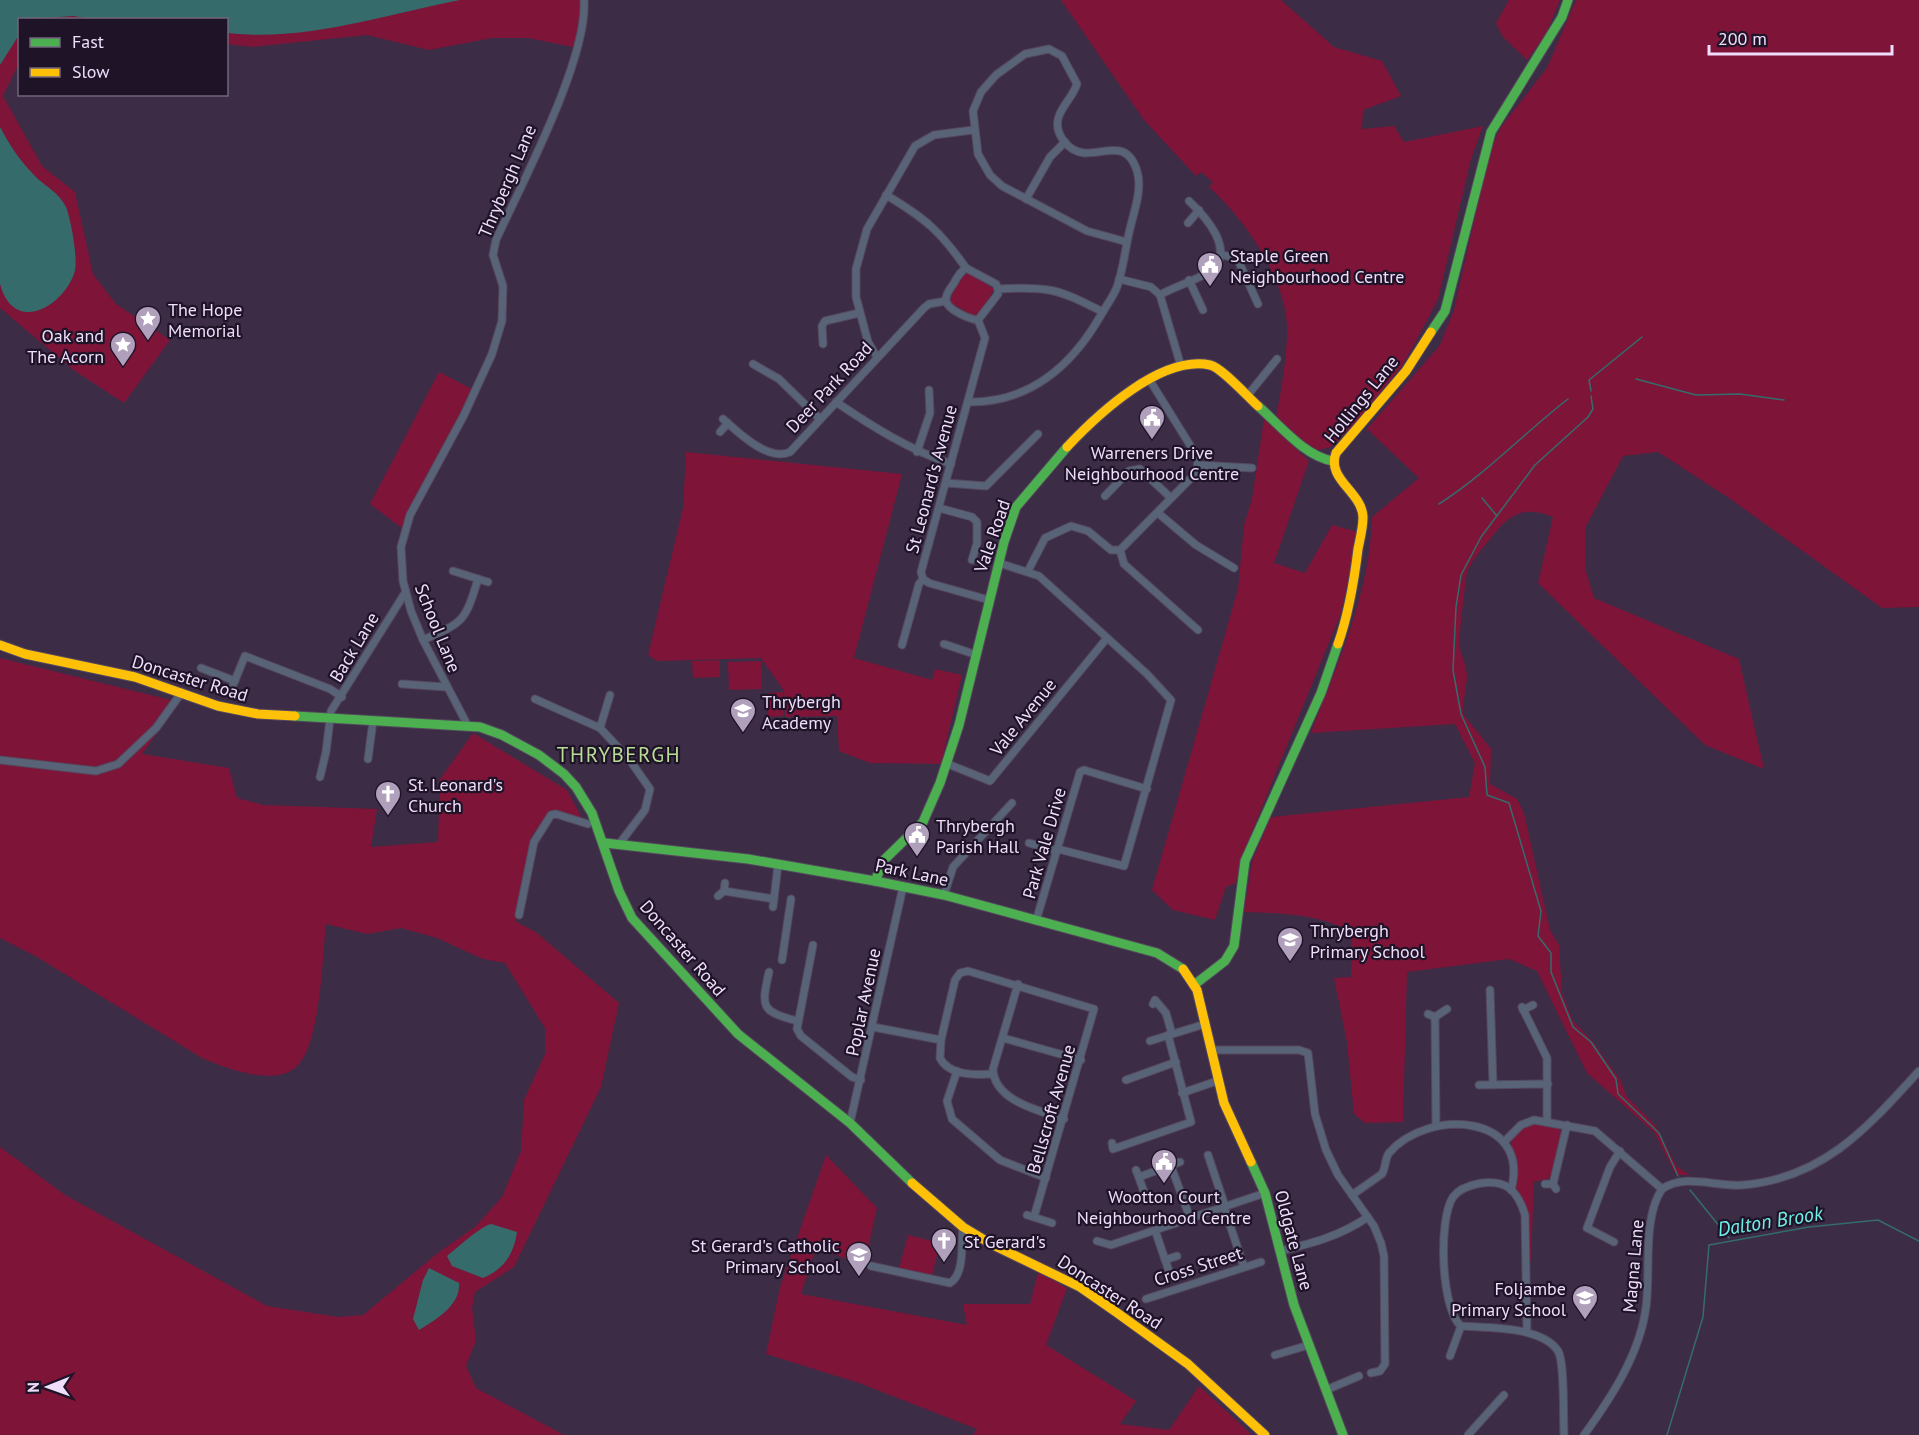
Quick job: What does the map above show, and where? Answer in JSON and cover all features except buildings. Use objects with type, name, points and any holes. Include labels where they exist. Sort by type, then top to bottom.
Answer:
[{"type":"street","name":"Thrybergh Lane","points":[[402,536],[410,515],[464,415],[492,354],[502,321],[504,297],[503,286],[494,263],[496,240],[559,98],[583,27],[584,0]]},
{"type":"street","name":"Hollings Lane","points":[[1194,985],[1225,961],[1234,946],[1245,861],[1321,693],[1349,614],[1363,516],[1353,494],[1335,472],[1333,461],[1336,453],[1406,371],[1444,311],[1484,155],[1496,122],[1562,17],[1568,0]]},
{"type":"street","points":[[968,402],[1003,398],[1044,381],[1078,352],[1103,312],[1119,279],[1127,242],[1139,184],[1132,160],[1121,151],[1113,149],[1081,152],[1065,142],[1058,130],[1059,116],[1075,90],[1076,79],[1062,56],[1049,49],[1025,54],[988,82],[976,101],[973,129],[978,154],[990,175],[1002,186],[1087,231],[1127,242]]},
{"type":"street","points":[[877,357],[868,342],[859,313],[855,283],[858,255],[867,229],[915,147],[934,135],[973,129]]},
{"type":"street","points":[[1026,199],[1050,157],[1065,142]]},
{"type":"street","points":[[886,195],[921,215],[935,227],[966,268],[996,284],[998,294],[978,320],[948,306],[946,301],[960,272],[966,268]]},
{"type":"street","points":[[1160,295],[1210,271],[1221,254],[1219,243],[1209,221],[1189,201]]},
{"type":"street","points":[[1188,223],[1199,210]]},
{"type":"street","points":[[1221,254],[1238,260],[1258,304]]},
{"type":"street","points":[[1119,279],[1151,287],[1160,295],[1180,363]]},
{"type":"street","points":[[1189,280],[1203,310]]},
{"type":"street","points":[[998,289],[1049,288],[1103,312]]},
{"type":"street","name":"Deer Park Road","points":[[720,432],[726,421],[755,444],[771,452],[784,455],[790,452],[924,308],[929,304],[946,301]]},
{"type":"street","points":[[823,344],[822,326],[825,321],[859,313]]},
{"type":"street","name":"St Leonard's Avenue","points":[[902,645],[919,584],[923,579],[921,572],[985,338],[978,320]]},
{"type":"street","points":[[1246,396],[1277,359]]},
{"type":"street","name":"Vale Road","points":[[874,881],[880,863],[912,837],[923,823],[948,764],[974,654],[1011,519],[1028,490],[1103,412],[1149,379],[1180,363],[1204,362],[1212,364],[1309,451],[1321,459],[1333,461]]},
{"type":"street","points":[[753,365],[779,380],[820,419]]},
{"type":"street","points":[[1028,570],[1045,538],[1071,526],[1088,531],[1111,550],[1120,550],[1197,472],[1198,458],[1149,379]]},
{"type":"street","points":[[917,452],[930,413],[929,390]]},
{"type":"street","points":[[836,402],[917,452],[951,464]]},
{"type":"street","points":[[946,483],[986,486],[1038,434]]},
{"type":"street","points":[[1199,465],[1252,468]]},
{"type":"street","points":[[1105,496],[1129,471],[1140,469],[1171,498]]},
{"type":"street","points":[[939,508],[972,517],[977,522],[977,543],[972,560]]},
{"type":"street","points":[[1158,513],[1196,545],[1234,568]]},
{"type":"street","name":"School Lane","points":[[402,536],[401,557],[405,593],[423,640],[468,726]]},
{"type":"street","points":[[1120,550],[1124,564],[1198,630]]},
{"type":"street","points":[[999,563],[1028,570],[1039,576],[1171,700],[1124,866],[1029,843]]},
{"type":"street","points":[[453,571],[488,582]]},
{"type":"street","points":[[423,640],[455,625],[464,618],[478,579]]},
{"type":"street","points":[[923,579],[929,584],[988,600]]},
{"type":"street","name":"Back Lane","points":[[330,718],[405,593]]},
{"type":"street","name":"Vale Avenue","points":[[948,764],[990,781],[1107,638]]},
{"type":"street","name":"Doncaster Road","points":[[0,645],[25,654],[135,677],[224,707],[258,714],[468,726],[490,730],[539,755],[564,774],[588,806],[604,843],[625,907],[641,929],[738,1034],[850,1123],[904,1176],[963,1227],[993,1245],[1064,1279],[1116,1312],[1188,1364],[1265,1435]]},
{"type":"street","points":[[944,645],[974,654]]},
{"type":"street","points":[[201,668],[234,683],[245,656],[330,689],[342,697]]},
{"type":"street","points":[[402,684],[446,687]]},
{"type":"street","points":[[0,760],[96,771],[118,764],[156,728],[182,692]]},
{"type":"street","points":[[600,728],[610,695]]},
{"type":"street","points":[[536,699],[600,728],[629,759],[650,789],[645,810],[620,843]]},
{"type":"street","points":[[320,777],[330,718]]},
{"type":"street","points":[[368,759],[373,721]]},
{"type":"street","name":"Park Vale Drive","points":[[1036,921],[1082,770],[1147,789]]},
{"type":"street","points":[[944,895],[953,867],[1012,803]]},
{"type":"street","points":[[519,915],[534,842],[551,815],[556,814],[588,824]]},
{"type":"street","name":"Park Lane","points":[[604,843],[620,843],[778,865],[944,895],[1157,953],[1182,968],[1194,985]]},
{"type":"street","points":[[774,903],[778,865]]},
{"type":"street","name":"Poplar Avenue","points":[[850,1123],[903,887]]},
{"type":"street","points":[[722,890],[774,903],[790,902],[782,960]]},
{"type":"street","points":[[813,945],[797,1029],[801,1036],[852,1077],[861,1080]]},
{"type":"street","points":[[993,1074],[970,1074],[957,1071],[943,1063],[939,1052],[955,980],[960,973],[968,971],[1018,984],[993,1074],[998,1085],[1029,1108],[1064,1119]]},
{"type":"street","points":[[769,972],[764,996],[766,1008],[773,1014],[797,1021]]},
{"type":"street","name":"Bellscroft Avenue","points":[[1018,984],[1094,1010],[1046,1178],[1030,1216],[1052,1223]]},
{"type":"street","name":"Oldgate Lane","points":[[1194,985],[1217,1081],[1231,1122],[1265,1193],[1294,1305],[1343,1435]]},
{"type":"street","points":[[1490,990],[1493,1084]]},
{"type":"street","points":[[1112,1143],[1113,1149],[1191,1122],[1182,1093],[1164,1009],[1155,1000],[1153,1004]]},
{"type":"street","points":[[1533,1005],[1523,1009],[1547,1058],[1547,1121]]},
{"type":"street","points":[[1436,1126],[1431,1015],[1447,1009]]},
{"type":"street","points":[[1150,1041],[1205,1024]]},
{"type":"street","points":[[873,1027],[941,1040]]},
{"type":"street","points":[[1003,1038],[1081,1060]]},
{"type":"street","points":[[1211,1050],[1299,1050],[1308,1053],[1318,1130],[1334,1167],[1378,1235],[1384,1256],[1385,1364],[1380,1371],[1371,1373]]},
{"type":"street","points":[[1126,1080],[1176,1062]]},
{"type":"street","points":[[957,1071],[947,1101],[952,1119],[1000,1160],[1046,1178]]},
{"type":"street","points":[[1504,1142],[1528,1121],[1547,1121],[1595,1131],[1662,1189],[1677,1181],[1742,1185],[1780,1180],[1802,1173],[1845,1144],[1886,1108],[1919,1071]]},
{"type":"street","points":[[1182,1093],[1217,1081]]},
{"type":"street","points":[[1479,1085],[1548,1084]]},
{"type":"street","points":[[1352,1195],[1382,1174],[1386,1155],[1399,1143],[1436,1126],[1452,1124],[1482,1128],[1504,1142],[1510,1148],[1515,1166],[1511,1190],[1525,1215],[1527,1332]]},
{"type":"street","points":[[1551,1185],[1567,1125]]},
{"type":"street","points":[[1614,1242],[1588,1232],[1587,1228],[1610,1167],[1620,1151]]},
{"type":"street","points":[[1208,1155],[1244,1267]]},
{"type":"street","points":[[1146,1197],[1137,1173],[1180,1162]]},
{"type":"street","points":[[1171,1166],[1190,1218]]},
{"type":"street","points":[[1511,1190],[1495,1184],[1472,1185],[1459,1192],[1449,1207],[1445,1224],[1446,1292],[1452,1316],[1461,1326],[1527,1332],[1554,1346],[1561,1358],[1564,1435]]},
{"type":"street","name":"Magna Lane","points":[[1584,1435],[1621,1377],[1643,1324],[1652,1214],[1662,1189]]},
{"type":"street","points":[[1097,1242],[1111,1245],[1265,1193]]},
{"type":"street","points":[[1280,1251],[1325,1241],[1349,1230],[1368,1217]]},
{"type":"street","points":[[871,1266],[950,1283],[957,1279],[960,1271],[963,1227]]},
{"type":"street","points":[[1155,1230],[1171,1276]]},
{"type":"street","points":[[1165,1260],[1177,1256]]},
{"type":"street","name":"Cross Street","points":[[1146,1299],[1261,1262]]},
{"type":"street","points":[[1450,1356],[1461,1326]]},
{"type":"street","points":[[1275,1355],[1310,1345]]},
{"type":"street","points":[[1326,1390],[1359,1376]]},
{"type":"street","points":[[1468,1435],[1504,1395]]},
{"type":"shaded area","points":[[0,0],[580,0],[578,29],[573,47],[528,38],[492,38],[429,50],[367,35],[252,47],[228,44],[228,18],[18,18],[18,65],[3,96],[42,166],[75,192],[93,274],[116,304],[170,340],[124,403],[75,371],[0,308]]},
{"type":"shaded area","points":[[0,0],[460,0],[344,26],[285,34],[228,33],[228,18],[86,18],[73,16],[18,18],[18,37],[0,65]]},
{"type":"shaded area","points":[[1061,0],[1281,0],[1334,47],[1382,61],[1401,96],[1363,110],[1362,129],[1394,126],[1404,142],[1483,126],[1471,159],[1438,299],[1402,366],[1357,421],[1331,447],[1315,451],[1276,418],[1286,352],[1286,316],[1276,281],[1258,246],[1234,213],[1209,187],[1213,182],[1201,172],[1196,176],[1144,120]]},
{"type":"shaded area","points":[[1509,0],[1560,0],[1546,34],[1527,60],[1503,37],[1496,23]]},
{"type":"shaded area","points":[[1576,0],[1919,0],[1919,607],[1882,608],[1729,498],[1658,452],[1623,456],[1585,528],[1585,568],[1594,598],[1739,659],[1764,769],[1705,745],[1538,583],[1553,517],[1535,512],[1513,516],[1494,534],[1467,572],[1459,645],[1467,677],[1463,714],[1491,749],[1490,784],[1517,799],[1524,813],[1550,930],[1559,945],[1562,993],[1573,1021],[1593,1042],[1621,1081],[1626,1096],[1655,1125],[1677,1167],[1690,1175],[1676,1175],[1654,1132],[1587,1073],[1537,971],[1509,959],[1407,972],[1403,1122],[1365,1123],[1354,1114],[1347,1042],[1334,978],[1351,977],[1352,934],[1329,922],[1301,916],[1244,912],[1252,861],[1271,817],[1469,797],[1475,763],[1455,724],[1311,733],[1342,654],[1359,600],[1370,545],[1372,517],[1419,478],[1367,429],[1440,345],[1454,310],[1490,151],[1501,127],[1547,68]]},
{"type":"shaded area","points":[[0,127],[24,164],[63,202],[72,230],[76,260],[74,274],[58,298],[37,311],[25,312],[15,308],[6,299],[0,284]]},
{"type":"shaded area","points":[[968,273],[994,289],[980,315],[976,317],[951,303],[950,299],[963,275]]},
{"type":"shaded area","points":[[439,372],[472,389],[403,529],[370,504]]},
{"type":"shaded area","points":[[1264,419],[1309,461],[1274,563],[1305,573],[1332,525],[1358,532],[1341,613],[1240,861],[1236,883],[1226,887],[1215,920],[1173,910],[1152,890],[1238,589],[1244,525],[1252,499]]},
{"type":"shaded area","points":[[686,452],[902,474],[854,658],[932,680],[935,669],[962,675],[941,764],[870,763],[839,751],[837,716],[785,717],[784,691],[761,658],[657,661],[648,655],[683,508]]},
{"type":"shaded area","points":[[0,658],[179,702],[142,754],[229,768],[237,798],[263,805],[377,809],[371,847],[438,842],[440,779],[473,733],[567,790],[582,818],[551,810],[532,835],[515,921],[537,933],[619,1003],[601,1087],[514,1267],[475,1292],[472,1308],[476,1340],[466,1366],[476,1388],[564,1435],[0,1435],[0,1147],[65,1195],[267,1306],[338,1317],[363,1315],[439,1252],[475,1227],[502,1197],[521,1151],[524,1100],[545,1054],[545,1028],[505,963],[483,959],[437,938],[401,928],[367,934],[326,924],[316,1017],[306,1052],[299,1064],[290,1071],[279,1075],[252,1074],[224,1067],[202,1058],[37,957],[0,938]]},
{"type":"shaded area","points":[[720,660],[720,677],[693,678],[692,661]]},
{"type":"shaded area","points":[[761,661],[762,689],[729,690],[728,662]]},
{"type":"shaded area","points":[[783,692],[784,716],[768,717],[768,693]]},
{"type":"shaded area","points":[[1538,1122],[1558,1126],[1562,1135],[1551,1178],[1534,1182],[1531,1261],[1529,1261],[1527,1209],[1515,1186],[1518,1164],[1511,1138],[1521,1128]]},
{"type":"shaded area","points":[[826,1155],[877,1208],[864,1266],[816,1247],[801,1294],[967,1325],[963,1304],[1030,1304],[1038,1272],[1067,1288],[1046,1345],[1136,1401],[1120,1424],[1169,1430],[1199,1386],[1252,1435],[973,1435],[977,1429],[859,1383],[766,1354],[780,1287]]},
{"type":"shaded area","points":[[491,1224],[517,1232],[507,1260],[497,1270],[483,1278],[452,1266],[447,1256],[475,1233]]},
{"type":"shaded area","points":[[908,1235],[940,1243],[932,1276],[899,1268]]},
{"type":"shaded area","points":[[429,1268],[459,1283],[459,1291],[446,1311],[419,1330],[413,1319],[423,1280]]},
{"type":"waterway","points":[[1591,391],[1589,380],[1642,337]]},
{"type":"waterway","points":[[1636,379],[1696,395],[1740,394],[1784,400]]},
{"type":"waterway","points":[[1591,396],[1593,409],[1588,417],[1535,465],[1481,537],[1461,575],[1456,607],[1453,670],[1461,714],[1485,767],[1487,795],[1509,803],[1541,911],[1538,936],[1551,953],[1551,972],[1573,1027],[1591,1042],[1616,1079],[1618,1094],[1659,1133],[1678,1176]]},
{"type":"waterway","points":[[1439,504],[1489,467],[1568,399]]},
{"type":"waterway","points":[[1482,498],[1497,516]]},
{"type":"waterway","points":[[1690,1190],[1729,1238]]},
{"type":"waterway","name":"Dalton Brook","points":[[1667,1435],[1703,1317],[1709,1245],[1809,1227],[1878,1220],[1919,1241]]},
{"type":"traffic: fast","points":[[1431,332],[1445,311],[1491,132],[1562,17],[1568,0]]},
{"type":"traffic: fast","points":[[1258,406],[1302,446],[1322,458],[1333,461]]},
{"type":"traffic: fast","points":[[875,881],[884,860],[923,822],[940,783],[959,725],[1004,542],[1016,507],[1067,447]]},
{"type":"traffic: fast","points":[[1194,985],[1225,961],[1234,946],[1245,861],[1321,693],[1338,644]]},
{"type":"traffic: fast","points":[[295,716],[480,727],[502,735],[539,755],[564,774],[576,787],[592,813],[619,891],[632,918],[738,1034],[850,1123],[912,1183]]},
{"type":"traffic: fast","points":[[605,843],[748,859],[944,895],[1157,953],[1183,969]]},
{"type":"traffic: fast","points":[[1251,1162],[1265,1193],[1294,1305],[1343,1435]]},
{"type":"traffic: slow","points":[[1338,644],[1351,597],[1363,517],[1357,500],[1336,470],[1334,462],[1336,453],[1406,371],[1431,332]]},
{"type":"traffic: slow","points":[[1067,447],[1113,404],[1132,390],[1171,369],[1191,364],[1215,367],[1258,406]]},
{"type":"traffic: slow","points":[[0,645],[25,654],[135,677],[218,706],[258,714],[295,716]]},
{"type":"traffic: slow","points":[[1183,969],[1197,990],[1224,1103],[1251,1162]]},
{"type":"traffic: slow","points":[[912,1183],[963,1227],[993,1245],[1080,1287],[1116,1312],[1188,1364],[1265,1435]]},
{"type":"place","name":"Staple Green Neighbourhood Centre","points":[[1210,288]]},
{"type":"place","name":"The Hope Memorial","points":[[148,342]]},
{"type":"place","name":"Oak and The Acorn","points":[[123,368]]},
{"type":"place","name":"Warreners Drive Neighbourhood Centre","points":[[1152,441]]},
{"type":"place","name":"Thrybergh Academy","points":[[743,734]]},
{"type":"place","name":"St. Leonard's Church","points":[[388,817]]},
{"type":"place","name":"Thrybergh Parish Hall","points":[[917,858]]},
{"type":"place","name":"Thrybergh Primary School","points":[[1290,963]]},
{"type":"place","name":"Wootton Court Neighbourhood Centre","points":[[1164,1185]]},
{"type":"place","name":"St Gerard's","points":[[944,1264]]},
{"type":"place","name":"St Gerard's Catholic Primary School","points":[[859,1278]]},
{"type":"place","name":"Foljambe Primary School","points":[[1585,1321]]},
{"type":"district","name":"THRYBERGH","points":[[619,754]]}]
